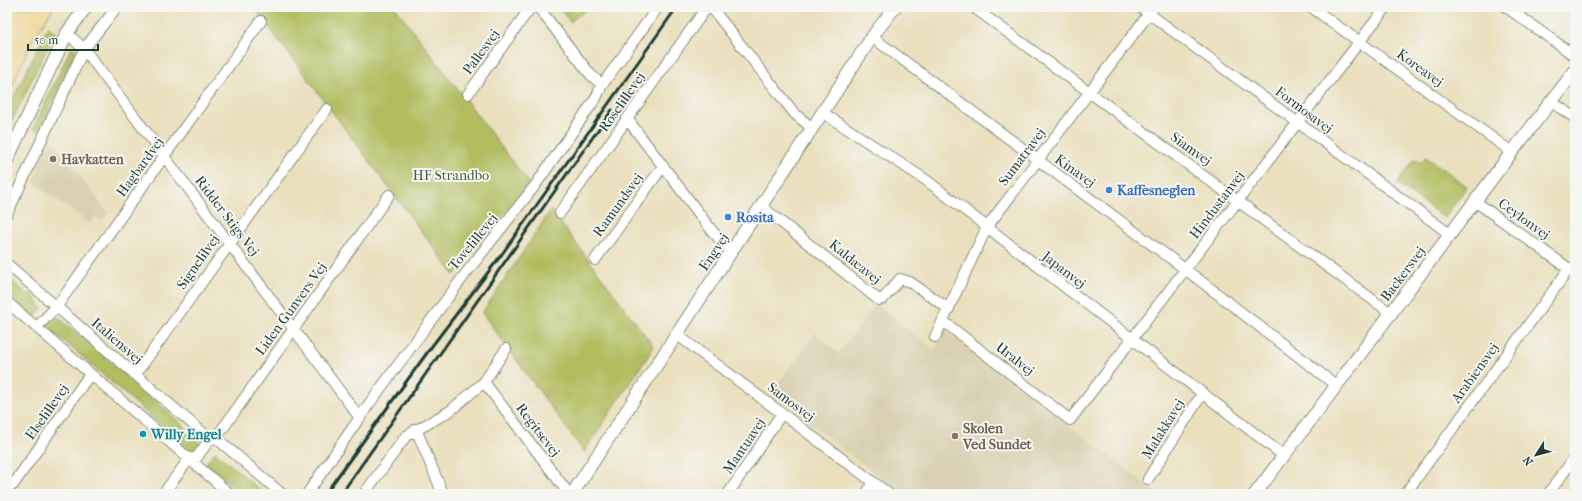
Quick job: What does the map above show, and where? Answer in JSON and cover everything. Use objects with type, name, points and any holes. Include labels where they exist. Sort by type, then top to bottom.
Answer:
[{"type":"street","points":[[7,160],[67,33],[86,7]]},
{"type":"street","points":[[7,214],[84,49],[117,7]]},
{"type":"street","name":"Pallesvej","points":[[468,94],[531,7]]},
{"type":"street","points":[[538,7],[590,74],[602,85]]},
{"type":"street","name":"Tovelillevej","points":[[308,494],[369,404],[466,273],[534,187],[596,98],[602,85],[658,7]]},
{"type":"street","name":"Roselillevej","points":[[560,214],[707,7]]},
{"type":"street","points":[[711,7],[795,114],[812,128]]},
{"type":"street","name":"Engvej","points":[[571,494],[676,334],[732,252],[872,37],[895,7]]},
{"type":"street","name":"Siamvej","points":[[973,7],[1392,314]]},
{"type":"street","name":"Formosavej","points":[[1140,7],[1151,11],[1297,122],[1451,235]]},
{"type":"street","name":"Koreavej","points":[[1311,7],[1512,152]]},
{"type":"street","name":"Hindustanvej","points":[[1070,420],[1386,7]]},
{"type":"street","points":[[1506,7],[1575,56]]},
{"type":"street","name":"Sumatravej","points":[[935,337],[987,227],[1151,11]]},
{"type":"street","name":"Hagbardvej","points":[[37,327],[57,306],[261,21]]},
{"type":"street","name":"Ridder Stigs Vej","points":[[67,33],[84,49],[360,418]]},
{"type":"street","name":"Kinavej","points":[[872,37],[1186,269],[1337,386]]},
{"type":"street","name":"Backersvej","points":[[1255,494],[1392,314],[1512,152],[1575,72]]},
{"type":"street","points":[[1552,102],[1575,118]]},
{"type":"street","name":"Signelilvej","points":[[135,375],[229,242],[327,108]]},
{"type":"street","name":"Japanvej","points":[[822,113],[926,180],[1284,456]]},
{"type":"street","points":[[628,120],[713,232],[732,252]]},
{"type":"street","name":"Ramundsvej","points":[[596,260],[663,166]]},
{"type":"street","name":"Liden Gunvers Vej","points":[[213,439],[389,196]]},
{"type":"street","name":"Ceylonvej","points":[[1476,202],[1572,271]]},
{"type":"street","name":"Kaldæavej","points":[[761,206],[879,300],[883,300],[900,279],[910,282],[949,309]]},
{"type":"street","name":"Italiensvej","points":[[7,264],[135,375],[282,494]]},
{"type":"street","name":"Arabiensvej","points":[[1405,494],[1572,271]]},
{"type":"street","points":[[7,302],[230,494]]},
{"type":"street","name":"Uralvej","points":[[943,321],[1070,420]]},
{"type":"street","name":"Samosvej","points":[[676,334],[889,494]]},
{"type":"street","points":[[364,494],[406,436],[450,411],[484,382],[506,349]]},
{"type":"street","name":"Elselillevej","points":[[13,485],[90,374]]},
{"type":"street","name":"Regitsevej","points":[[484,382],[571,494]]},
{"type":"street","name":"Malakkavej","points":[[1148,479],[1202,394]]},
{"type":"street","name":"Mantuavej","points":[[728,494],[782,413]]},
{"type":"street","points":[[416,429],[443,494]]},
{"type":"street","points":[[163,494],[189,459],[197,457],[213,439]]},
{"type":"street","points":[[1548,494],[1575,457]]},
{"type":"street","points":[[866,494],[873,482]]},
{"type":"shaded area","name":"Havkatten","points":[[48,135],[108,213],[102,221],[96,216],[90,224],[34,183]]},
{"type":"shaded area","name":"Skolen Ved Sundet","points":[[875,304],[935,350],[944,330],[1159,494],[901,494],[771,393],[815,333],[839,353]]},
{"type":"green space","name":"HF Strandbo","points":[[254,7],[395,7],[529,183],[454,275]]},
{"type":"green space","points":[[559,7],[588,7],[588,8],[570,22]]},
{"type":"green space","points":[[48,27],[55,32],[7,131],[7,111]]},
{"type":"green space","points":[[71,48],[76,50],[39,131],[33,129]]},
{"type":"green space","points":[[1426,157],[1467,186],[1445,218],[1397,184],[1415,159],[1421,163]]},
{"type":"green space","points":[[551,210],[654,347],[584,452],[482,313]]},
{"type":"green space","points":[[7,277],[26,293],[32,294],[42,309],[34,317],[7,294]]},
{"type":"green space","points":[[50,317],[58,317],[198,438],[200,447],[194,452],[189,449],[44,324]]},
{"type":"green space","points":[[215,452],[265,494],[242,494],[206,463]]},
{"type":"sand","points":[[7,7],[54,7],[31,42],[7,98]]},
{"type":"railway","points":[[325,494],[432,346],[502,254],[677,7]]},
{"type":"railway","points":[[341,494],[612,110]]},
{"type":"place","name":"Havkatten","points":[[53,159]]},
{"type":"place","name":"Kaffesneglen","points":[[1109,190]]},
{"type":"place","name":"Rosita","points":[[728,217]]},
{"type":"place","name":"Willy Engel","points":[[143,434]]},
{"type":"place","name":"Skolen Ved Sundet","points":[[955,436]]}]
